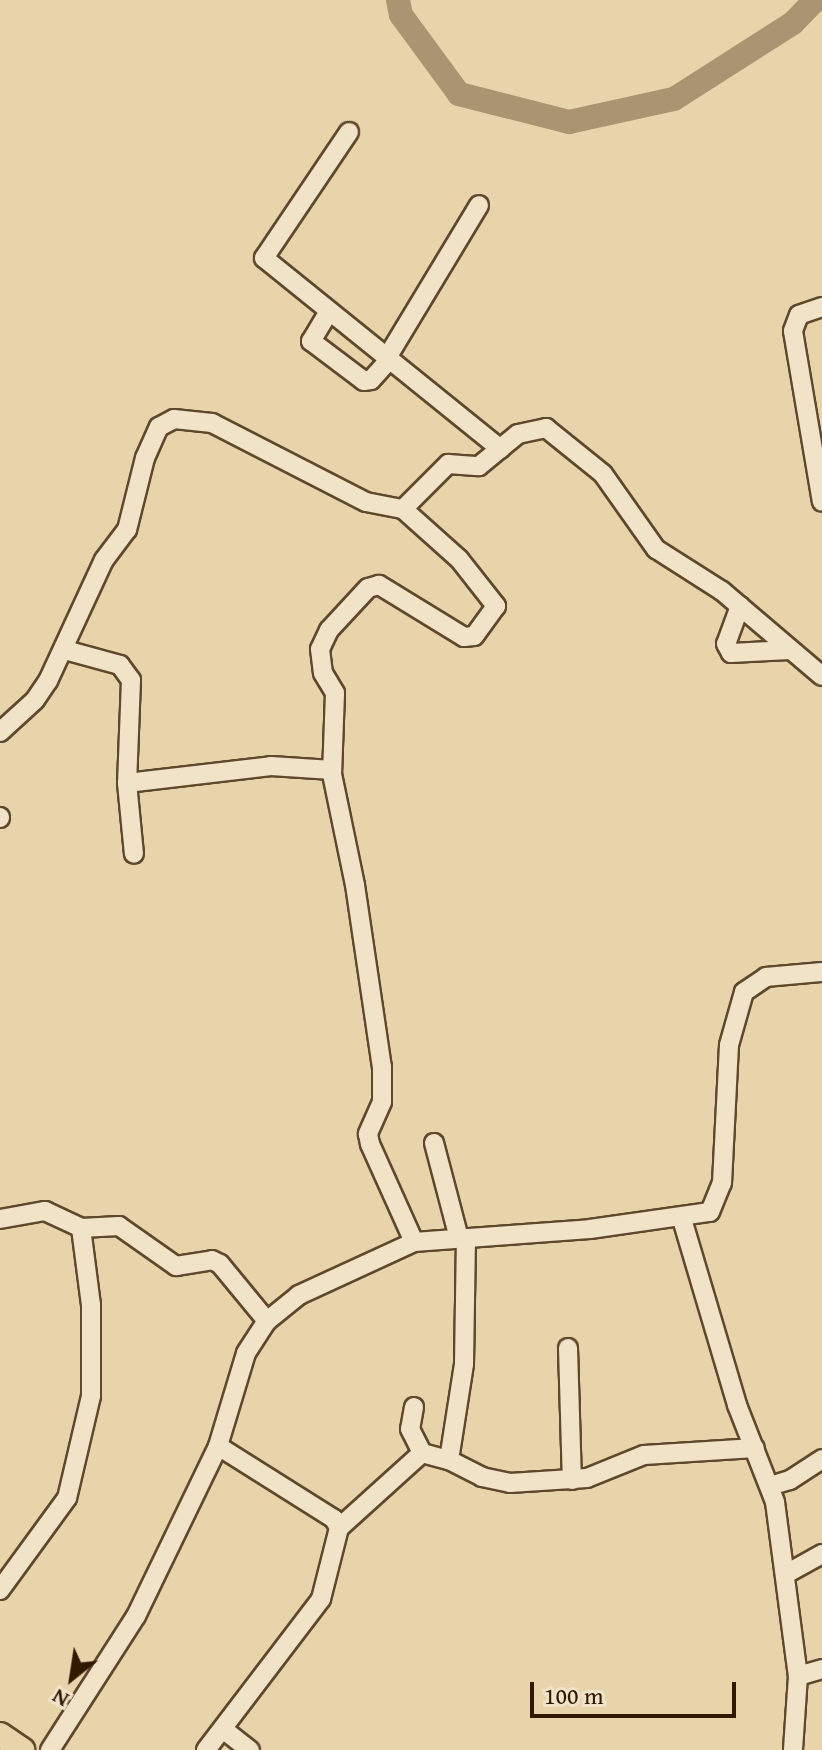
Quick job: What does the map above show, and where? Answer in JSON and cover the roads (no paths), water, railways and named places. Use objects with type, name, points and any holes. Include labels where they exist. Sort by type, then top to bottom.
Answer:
[{"type":"main road","points":[[0,1735],[22,1750]]},
{"type":"street","points":[[349,132],[264,258],[328,313],[389,357],[501,449]]},
{"type":"street","points":[[328,313],[311,341],[364,381],[371,380],[389,357],[479,205]]},
{"type":"street","points":[[822,307],[799,315],[793,331],[822,502]]},
{"type":"street","points":[[0,732],[35,700],[65,650],[104,560],[127,530],[145,458],[159,427],[174,419],[212,423],[366,502],[403,509],[459,559],[496,606],[474,636],[464,637],[388,588],[368,588],[329,630],[320,649],[323,673],[335,693],[337,708],[332,770],[382,1067],[382,1102],[368,1134],[414,1242]]},
{"type":"street","points":[[403,509],[448,464],[479,466],[534,427],[555,433],[603,474],[656,549],[740,606],[822,676]]},
{"type":"street","points":[[740,606],[726,644],[731,653],[789,650]]},
{"type":"street","points":[[65,650],[129,672],[127,783],[134,854]]},
{"type":"street","points":[[127,783],[271,766],[332,770]]},
{"type":"street","points":[[50,1750],[136,1616],[218,1446],[246,1353],[267,1321],[299,1295],[414,1242],[682,1219],[710,1212],[718,1201],[730,1037],[744,992],[766,977],[822,972]]},
{"type":"street","points":[[434,1143],[463,1238],[464,1364],[449,1460]]},
{"type":"street","points":[[0,1219],[45,1211],[81,1228],[119,1226],[176,1266],[212,1260],[220,1264],[267,1321]]},
{"type":"street","points":[[682,1219],[737,1405],[770,1486],[786,1574],[798,1676],[793,1750]]},
{"type":"street","points":[[0,1590],[67,1498],[91,1396],[91,1305],[81,1228]]},
{"type":"street","points":[[568,1348],[572,1480]]},
{"type":"street","points":[[414,1407],[410,1429],[422,1453],[449,1460],[498,1482],[572,1480],[644,1455],[755,1448]]},
{"type":"street","points":[[218,1446],[334,1519],[339,1528]]},
{"type":"street","points":[[206,1750],[321,1599],[339,1528],[422,1453]]},
{"type":"street","points":[[770,1486],[780,1486],[822,1459]]},
{"type":"street","points":[[786,1574],[822,1554]]},
{"type":"street","points":[[798,1676],[822,1669]]},
{"type":"street","points":[[224,1730],[250,1750]]},
{"type":"waterway","points":[[398,0],[401,15],[459,94],[569,122],[674,99],[793,23],[815,0]]}]
